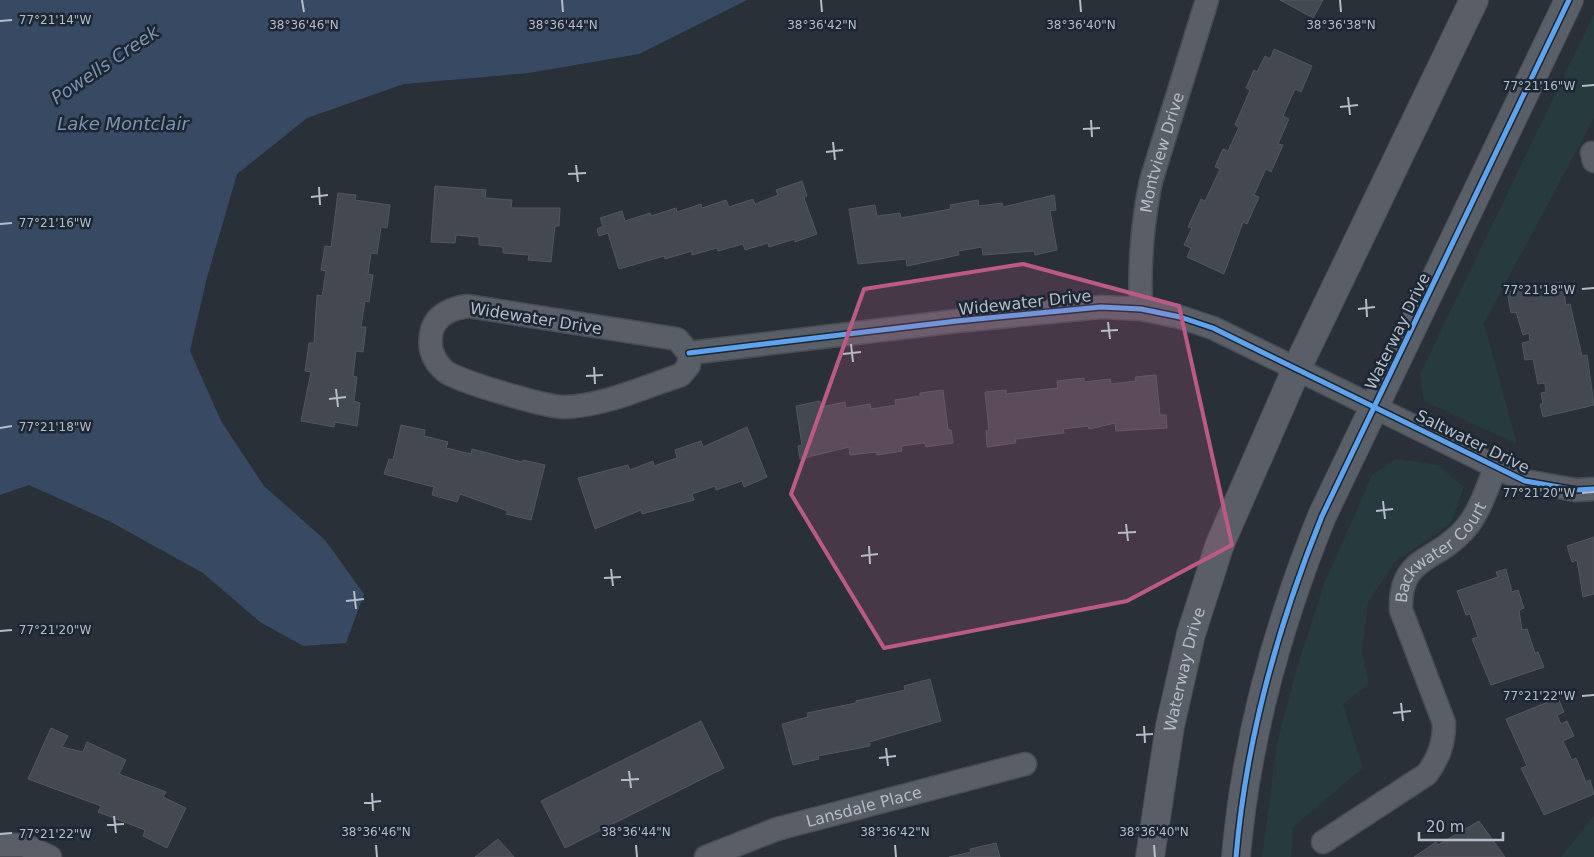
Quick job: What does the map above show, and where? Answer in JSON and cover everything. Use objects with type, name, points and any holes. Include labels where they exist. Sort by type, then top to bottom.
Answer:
[{"type":"street","name":"Montview Drive","points":[[1141,309],[1139,262],[1145,211],[1151,181],[1207,0]]},
{"type":"street","name":"Waterway Drive","points":[[1150,857],[1170,726],[1191,634],[1220,544],[1296,368],[1474,0]]},
{"type":"street","name":"Waterway Drive","points":[[1236,857],[1256,723],[1268,674],[1297,578],[1322,516],[1569,0]]},
{"type":"street","name":"Widewater Drive","points":[[468,306],[677,339],[689,353],[688,365],[682,375],[594,404],[563,407],[533,403],[446,372],[434,359],[430,342],[433,327],[442,315],[452,308],[468,306]]},
{"type":"street","name":"Widewater Drive","points":[[689,353],[957,321],[1092,308],[1141,309],[1180,317],[1213,328],[1374,407]]},
{"type":"street","name":"Saltwater Drive","points":[[1374,407],[1525,481],[1539,485],[1576,490],[1594,489]]},
{"type":"street","name":"Backwater Court","points":[[1324,842],[1427,774],[1438,758],[1444,739],[1444,724],[1401,610],[1400,593],[1404,579],[1414,565],[1447,547],[1466,528],[1480,505],[1496,467]]},
{"type":"street","name":"Lansdale Place","points":[[706,857],[777,830],[1025,764]]},
{"type":"street","points":[[0,845],[24,845],[50,857]]},
{"type":"highlighted area","points":[[1023,264],[1179,306],[1232,545],[1127,601],[884,648],[791,494],[864,289]]},
{"type":"green space","points":[[1594,14],[1594,118],[1484,323],[1517,444],[1424,401],[1420,374]]},
{"type":"green space","points":[[1396,459],[1438,465],[1464,487],[1451,523],[1396,561],[1368,602],[1362,653],[1369,684],[1343,704],[1363,768],[1293,827],[1291,857],[1262,857],[1277,743],[1298,664],[1324,584],[1372,475]]},
{"type":"green space","points":[[1594,816],[1594,857],[1561,857]]},
{"type":"water","name":"Lake Montclair","points":[[0,0],[747,0],[639,54],[529,73],[404,84],[307,118],[237,174],[206,281],[190,351],[221,421],[264,486],[325,540],[364,594],[346,643],[303,646],[260,622],[203,573],[111,522],[29,485],[0,495]]},
{"type":"building","points":[[1280,0],[1323,0],[1313,18]]},
{"type":"building","points":[[1274,49],[1312,66],[1301,92],[1295,89],[1283,116],[1289,119],[1278,144],[1283,145],[1271,172],[1266,169],[1254,195],[1259,197],[1247,224],[1243,222],[1224,274],[1187,257],[1191,248],[1184,245],[1192,228],[1188,227],[1201,199],[1205,201],[1220,169],[1215,167],[1223,149],[1228,151],[1239,127],[1235,125],[1250,90],[1246,88],[1254,70],[1257,72],[1265,56],[1270,59]]},
{"type":"building","points":[[802,181],[807,196],[804,198],[817,234],[795,242],[795,239],[769,247],[768,243],[745,250],[743,244],[718,251],[717,248],[692,255],[692,251],[665,259],[664,256],[619,269],[608,233],[599,236],[597,229],[603,226],[600,218],[622,211],[625,221],[650,213],[651,216],[676,208],[677,212],[701,204],[702,208],[726,200],[729,207],[753,199],[755,204],[778,195],[776,190]]},
{"type":"building","points":[[435,186],[486,190],[485,198],[512,200],[511,208],[560,208],[559,226],[555,226],[551,262],[528,260],[529,255],[503,253],[503,247],[479,245],[479,237],[456,235],[455,243],[431,242]]},
{"type":"building","points":[[338,193],[356,195],[355,200],[390,205],[387,228],[381,227],[377,254],[371,253],[368,274],[373,275],[369,302],[365,301],[361,327],[366,327],[363,352],[356,351],[353,376],[357,377],[354,401],[360,403],[357,426],[335,422],[334,427],[301,421],[311,372],[305,371],[309,343],[314,343],[317,295],[322,296],[326,271],[321,270],[325,246],[331,247]]},
{"type":"building","points":[[1054,195],[1056,210],[1050,211],[1057,250],[1035,255],[1034,251],[983,255],[982,247],[958,251],[959,255],[907,266],[906,259],[858,264],[849,209],[875,205],[877,216],[900,213],[901,218],[951,209],[950,205],[978,200],[979,206],[1002,203],[1003,207]]},
{"type":"building","points":[[1562,282],[1566,305],[1570,304],[1582,356],[1587,355],[1594,405],[1543,417],[1540,404],[1543,404],[1541,393],[1546,392],[1545,383],[1538,384],[1533,359],[1525,360],[1522,343],[1530,341],[1529,333],[1523,335],[1516,312],[1511,313],[1507,292]]},
{"type":"building","points":[[1156,375],[1160,415],[1166,415],[1167,428],[1116,431],[1115,423],[1089,429],[1088,426],[1063,429],[1064,433],[1015,439],[1016,443],[987,447],[986,431],[989,430],[985,392],[1006,390],[1006,394],[1058,388],[1057,381],[1084,378],[1084,382],[1110,379],[1111,384],[1136,381],[1135,377]]},
{"type":"building","points":[[943,390],[948,430],[951,430],[953,443],[926,447],[925,443],[901,446],[902,451],[877,455],[876,452],[850,455],[849,447],[800,459],[798,446],[802,445],[796,406],[820,401],[821,407],[845,402],[846,408],[870,404],[871,409],[896,405],[895,400],[920,396],[920,393]]},
{"type":"building","points":[[401,425],[425,430],[424,436],[448,442],[446,448],[471,454],[472,449],[522,462],[523,460],[545,465],[531,520],[506,514],[508,511],[460,494],[457,502],[432,495],[434,487],[384,474],[389,459],[393,460]]},
{"type":"building","points":[[747,427],[767,477],[744,487],[742,481],[716,490],[715,486],[692,494],[694,500],[642,514],[641,510],[595,529],[578,478],[628,465],[630,470],[653,461],[654,466],[677,458],[675,450],[701,441],[703,447]]},
{"type":"building","points":[[1594,537],[1594,594],[1583,597],[1577,560],[1572,562],[1567,546]]},
{"type":"building","points":[[1506,569],[1512,592],[1518,590],[1524,608],[1519,610],[1522,630],[1527,629],[1535,653],[1538,652],[1544,667],[1491,685],[1472,639],[1478,637],[1470,614],[1466,615],[1457,591],[1498,577],[1496,572]]},
{"type":"building","points":[[930,679],[941,721],[869,742],[870,746],[818,756],[819,759],[793,765],[782,724],[808,717],[807,713],[905,690],[904,686]]},
{"type":"building","points":[[1558,698],[1564,712],[1557,715],[1561,724],[1567,721],[1574,736],[1563,741],[1572,760],[1576,758],[1586,782],[1590,780],[1594,794],[1544,815],[1521,768],[1527,766],[1506,719]]},
{"type":"building","points":[[701,721],[724,768],[565,848],[541,801]]},
{"type":"building","points":[[51,728],[68,736],[62,747],[83,752],[87,742],[126,760],[119,774],[166,792],[163,797],[186,808],[167,848],[143,836],[145,830],[98,812],[101,806],[28,779]]},
{"type":"building","points":[[1479,821],[1505,857],[1414,857],[1436,842],[1438,845]]},
{"type":"building","points":[[498,839],[514,857],[475,857]]},
{"type":"building","points":[[996,843],[1000,857],[949,857],[971,852],[970,849]]},
{"type":"cycle path","points":[[1236,857],[1247,769],[1266,683],[1291,599],[1306,557],[1322,516],[1569,0]]},
{"type":"cycle path","points":[[689,353],[957,321],[1101,307],[1141,309],[1180,317],[1213,328],[1525,481],[1576,490],[1594,489]]},
{"type":"water label","name":"Powells Creek","points":[[105,65]]}]
